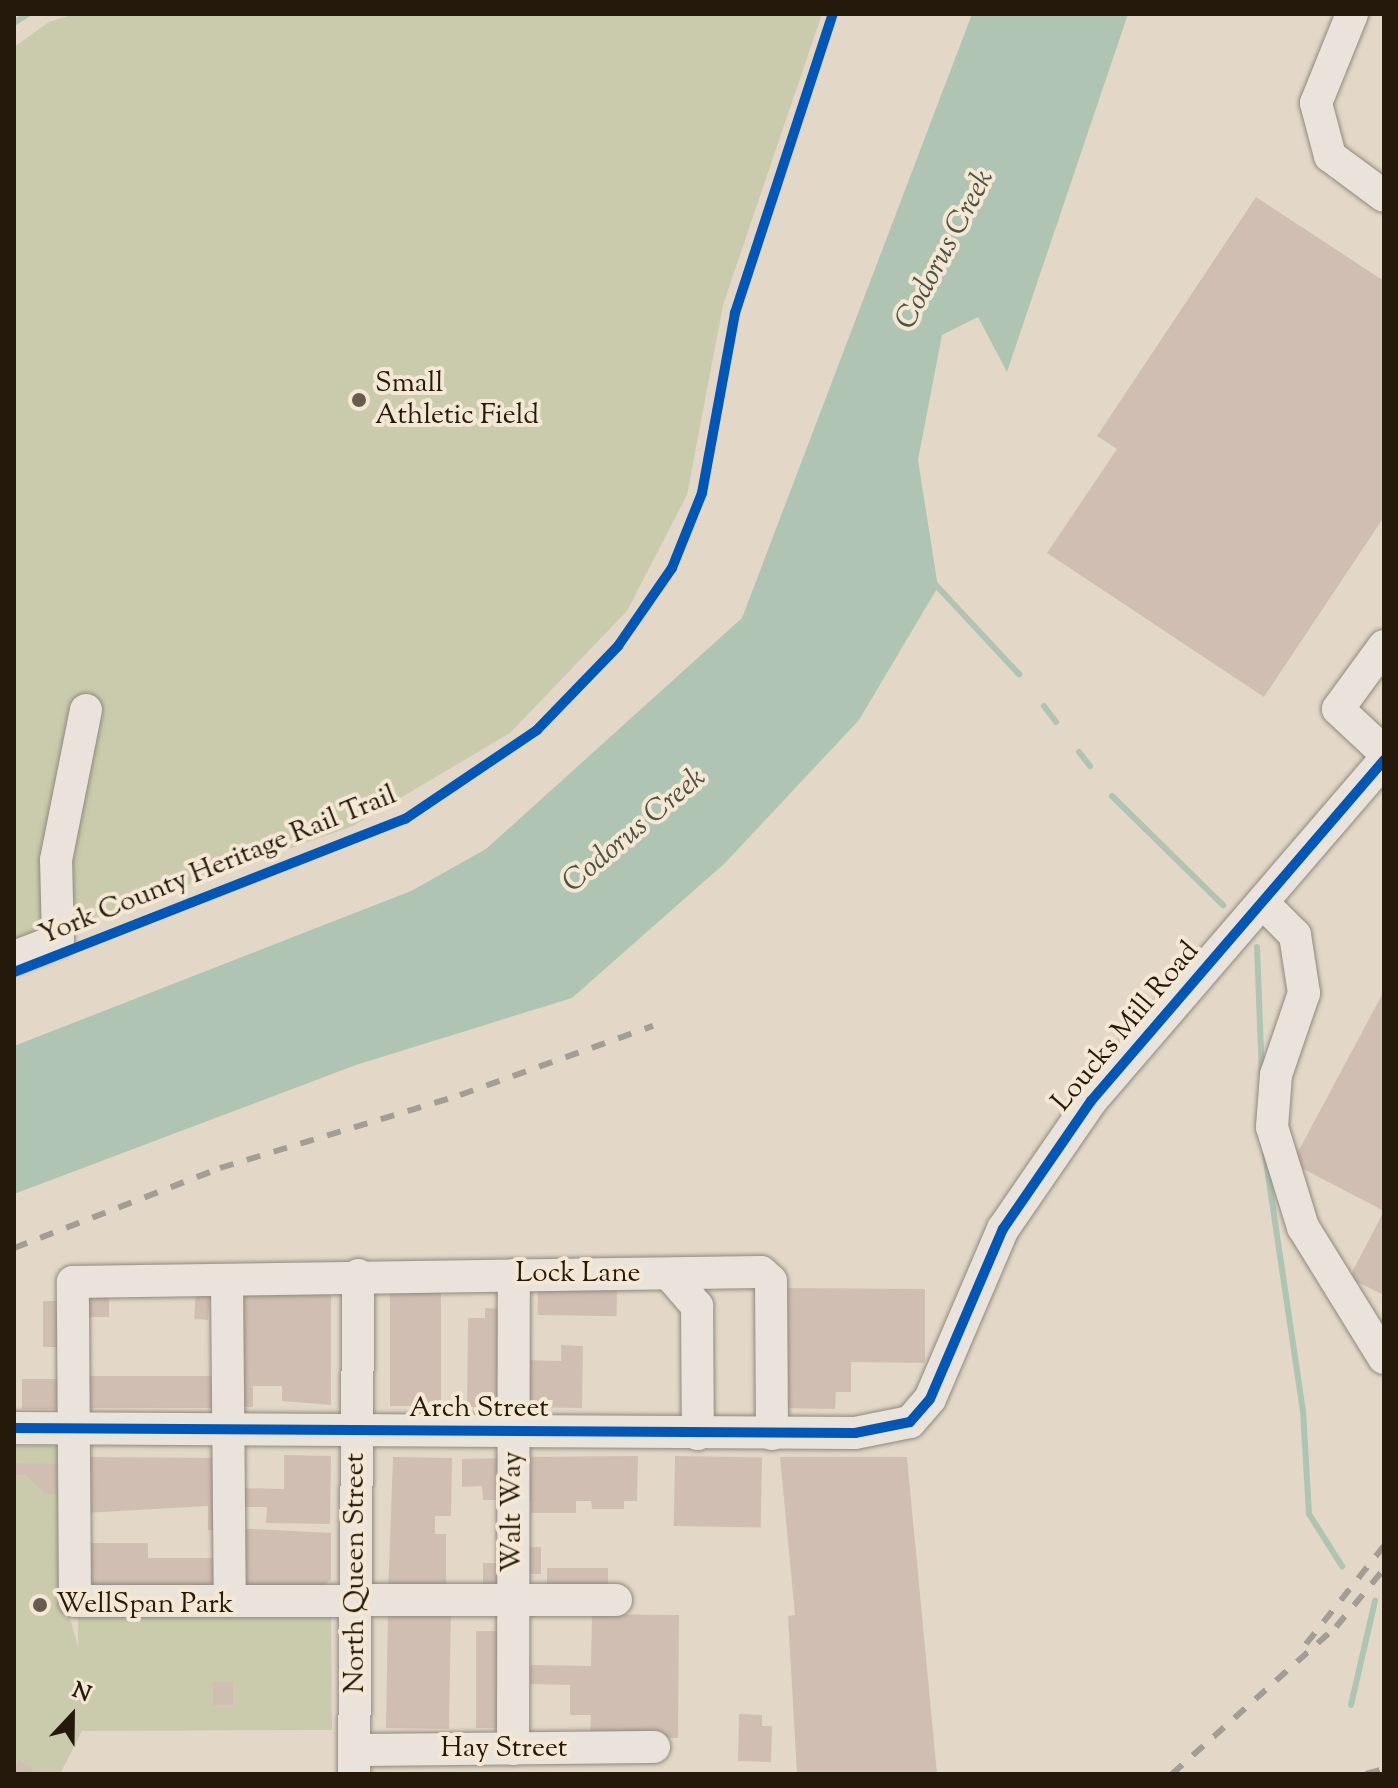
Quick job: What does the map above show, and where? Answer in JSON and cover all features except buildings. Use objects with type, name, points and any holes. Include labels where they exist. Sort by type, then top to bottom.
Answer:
[{"type":"street","points":[[1352,14],[1316,103],[1330,156],[1384,196]]},
{"type":"street","points":[[1384,646],[1338,709],[1384,752]]},
{"type":"street","points":[[14,957],[58,940],[56,860],[86,710]]},
{"type":"street","name":"Loucks Mill Road","points":[[930,1399],[1003,1229],[1042,1169],[1091,1101],[1264,904],[1384,760]]},
{"type":"street","points":[[1264,904],[1295,935],[1304,993],[1276,1075],[1272,1127],[1303,1227],[1384,1358]]},
{"type":"street","points":[[669,1274],[697,1306],[698,1434]]},
{"type":"street","name":"Lock Lane","points":[[73,1427],[73,1282],[358,1275],[768,1274],[772,1434]]},
{"type":"street","name":"North Queen Street","points":[[354,1762],[358,1275]]},
{"type":"street","name":"Walt Way","points":[[513,1749],[514,1275]]},
{"type":"street","points":[[227,1280],[230,1601]]},
{"type":"street","name":"Arch Street","points":[[14,1428],[698,1434],[887,1431],[910,1422],[930,1399]]},
{"type":"street","points":[[73,1427],[75,1601],[356,1604],[513,1599],[616,1600]]},
{"type":"street","name":"Hay Street","points":[[354,1762],[513,1749],[654,1747]]},
{"type":"shaded area","name":"Small Athletic Field","points":[[74,14],[822,14],[723,305],[687,495],[627,611],[510,733],[353,826],[14,947],[14,47],[49,22]]},
{"type":"shaded area","points":[[14,1446],[63,1446],[62,1589],[78,1647],[78,1614],[331,1612],[332,1730],[82,1731],[60,1774],[14,1774]]},
{"type":"water","name":"Codorus Creek","points":[[972,14],[1128,14],[1007,372],[978,317],[942,335],[918,460],[938,587],[859,720],[725,863],[572,998],[356,1065],[14,1194],[14,1046],[411,891],[486,849],[742,618]]},
{"type":"waterway","points":[[14,23],[28,14]]},
{"type":"waterway","points":[[934,583],[1019,674]]},
{"type":"waterway","points":[[1044,706],[1056,722]]},
{"type":"waterway","points":[[1079,752],[1090,766]]},
{"type":"waterway","points":[[1112,796],[1223,905]]},
{"type":"waterway","points":[[1257,947],[1262,1075]]},
{"type":"waterway","points":[[1265,1154],[1303,1410],[1309,1514],[1342,1566]]},
{"type":"waterway","points":[[1351,1705],[1375,1601]]},
{"type":"railway","points":[[14,1248],[220,1168],[460,1095],[653,1026]]},
{"type":"railway","points":[[1306,1644],[1384,1546]]},
{"type":"railway","points":[[1172,1774],[1336,1627],[1384,1569]]},
{"type":"railway","points":[[1366,1774],[1384,1769]]},
{"type":"cycle path","name":"York County Heritage Rail Trail","points":[[14,972],[405,819],[537,730],[618,646],[672,568],[702,493],[735,313],[833,14]]},
{"type":"cycle path","points":[[14,1428],[855,1433],[910,1422],[930,1399],[1003,1229],[1091,1101],[1384,760]]},
{"type":"place","name":"Small Athletic Field","points":[[359,400]]},
{"type":"place","name":"WellSpan Park","points":[[40,1605]]}]
